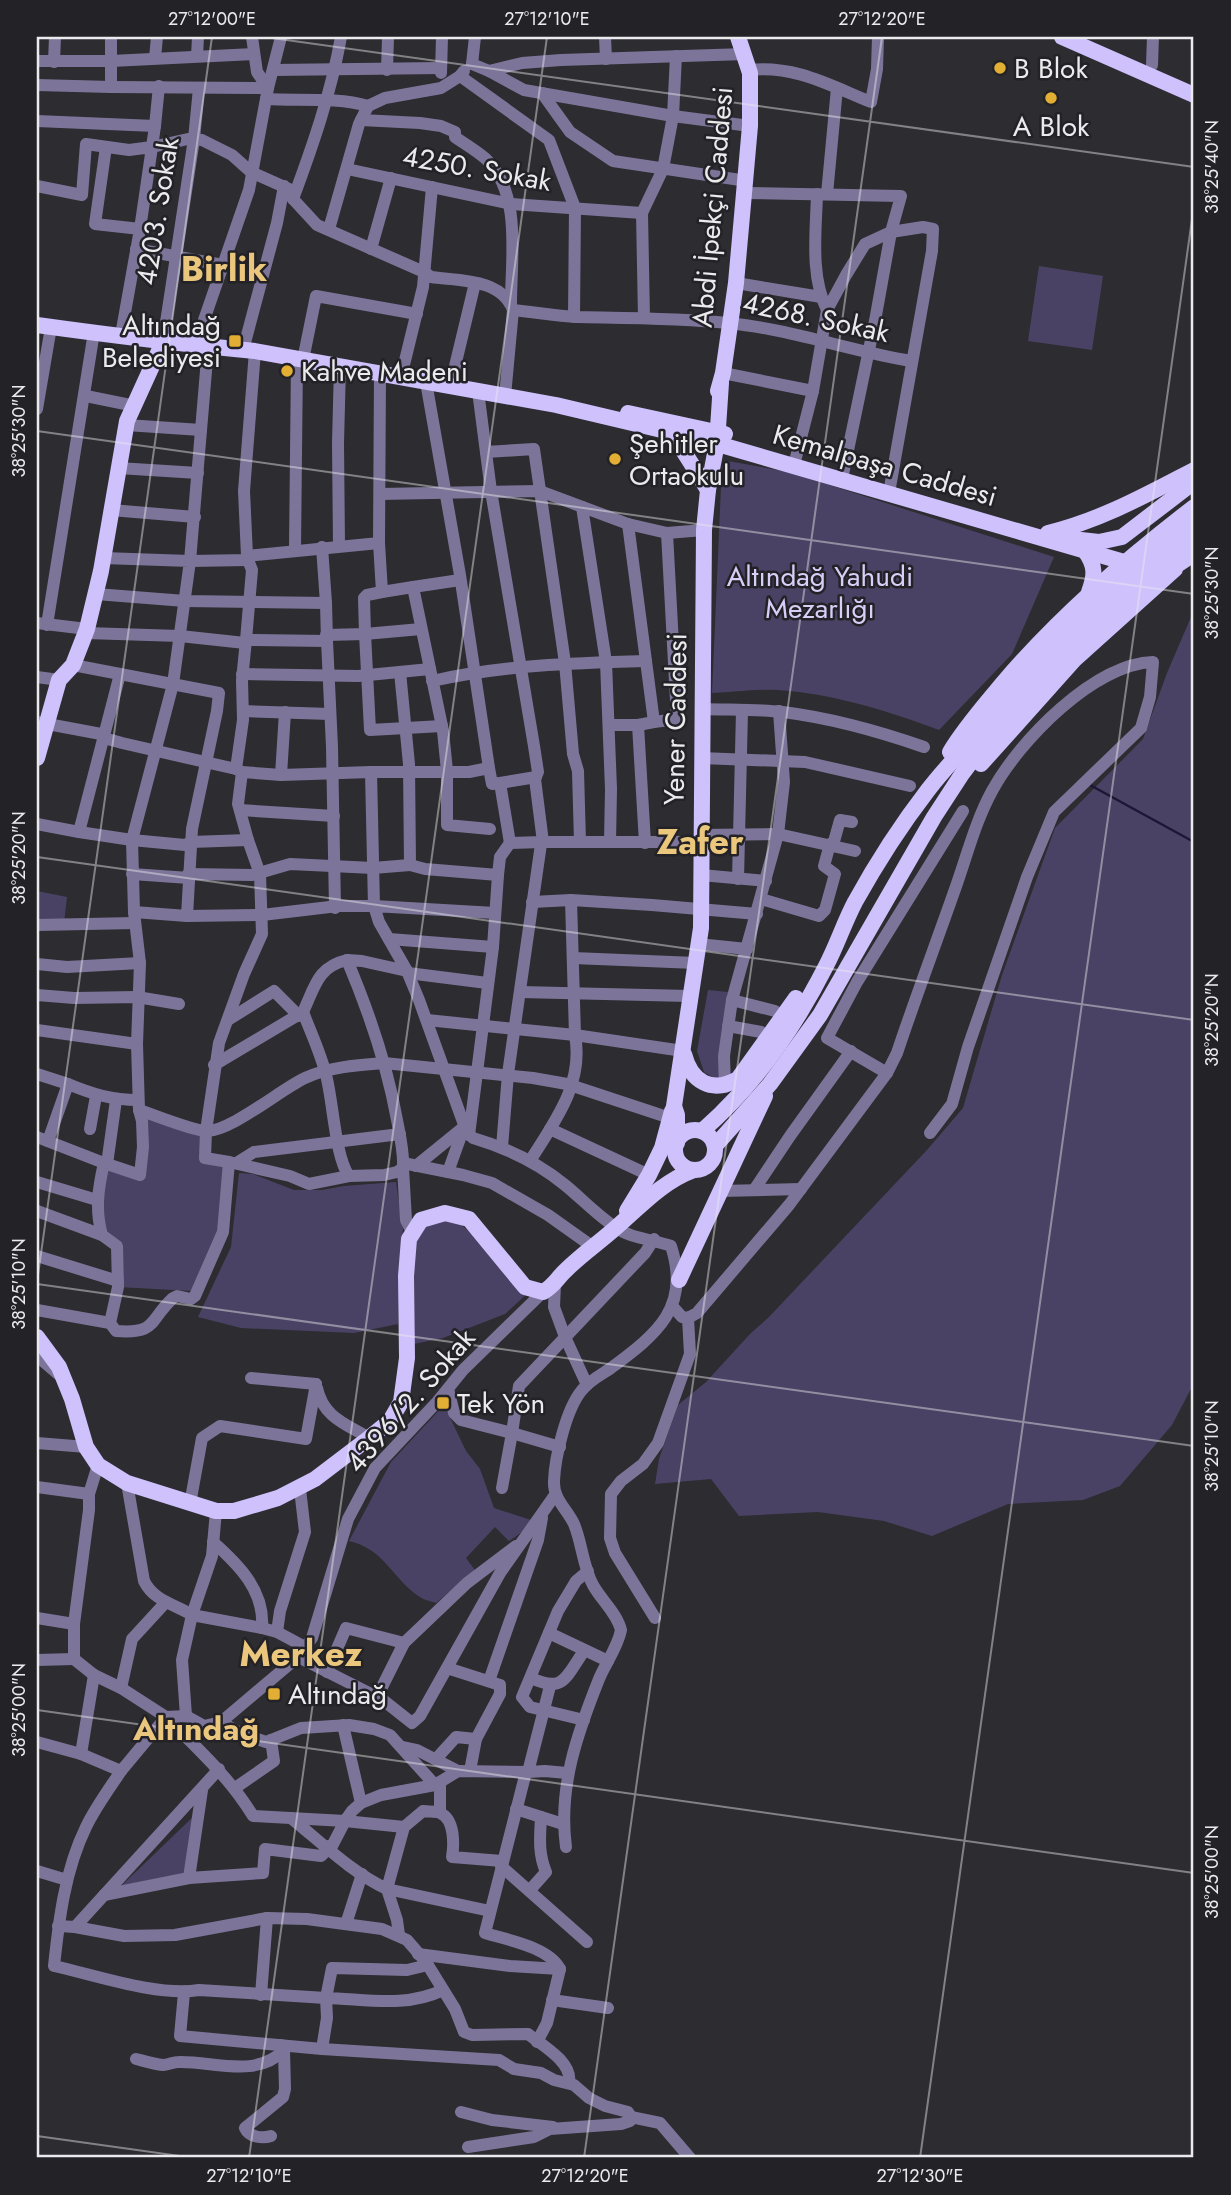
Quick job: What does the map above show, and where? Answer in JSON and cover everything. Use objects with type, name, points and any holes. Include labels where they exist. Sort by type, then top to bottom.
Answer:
[{"type":"main road","name":"Abdi İpekçi Caddesi","points":[[711,436],[736,283],[746,187],[750,126],[747,62],[738,37]]},
{"type":"main road","points":[[1062,37],[1194,95]]},
{"type":"main road","points":[[1087,37],[1194,83]]},
{"type":"main road","name":"Kemalpaşa Caddesi","points":[[44,326],[121,334],[201,347],[249,350],[556,405],[672,433],[711,436]]},
{"type":"main road","points":[[37,758],[43,743],[41,723],[59,680],[73,666],[87,631],[103,558],[126,425],[163,342]]},
{"type":"main road","name":"Abdi İpekçi Caddesi","points":[[719,411],[722,378]]},
{"type":"main road","name":"Kemalpaşa Caddesi","points":[[556,405],[617,411],[711,436],[737,448],[795,461],[1067,540],[1124,562],[1161,570],[1179,565]]},
{"type":"main road","name":"Yener Caddesi","points":[[653,1193],[676,1146],[674,1113],[698,944],[704,530],[711,436],[719,411]]},
{"type":"main road","points":[[672,433],[708,490]]},
{"type":"main road","points":[[711,436],[795,461]]},
{"type":"main road","name":"Yener Caddesi","points":[[708,490],[727,454],[737,448]]},
{"type":"main road","points":[[1067,540],[1091,521],[1116,511],[1194,470]]},
{"type":"main road","points":[[1067,540],[1099,542],[1122,537],[1194,482]]},
{"type":"main road","points":[[890,489],[1067,540],[1115,550],[1132,548],[1153,538]]},
{"type":"main road","points":[[683,1051],[692,1073],[711,1086],[725,1087],[738,1079],[787,1012],[878,864],[970,723],[1023,659],[1089,592],[1194,507]]},
{"type":"main road","points":[[715,1146],[770,1084],[820,1015],[984,734],[1038,661],[1128,574],[1194,520]]},
{"type":"main road","points":[[928,790],[1055,660],[1136,583],[1194,536]]},
{"type":"main road","points":[[1067,540],[1094,567],[1089,592]]},
{"type":"main road","points":[[934,817],[1053,682],[1095,640],[1194,553]]},
{"type":"main road","points":[[616,1228],[649,1175],[674,1113],[699,1130],[710,1137],[715,1146],[715,1156],[709,1165],[694,1170],[680,1163],[676,1146],[682,1135],[699,1130],[727,1109],[750,1083],[790,1028],[826,966],[855,904]]},
{"type":"main road","points":[[679,1280],[770,1084]]},
{"type":"main road","name":"Yener Caddesi","points":[[549,1288],[565,1270],[653,1193],[680,1175],[694,1170]]},
{"type":"main road","points":[[37,1337],[56,1362],[66,1382],[86,1447],[98,1465],[127,1483],[216,1511],[234,1511],[300,1489],[390,1421],[401,1402],[407,1358],[406,1276],[412,1232],[421,1220],[445,1213],[469,1219],[525,1287],[549,1288]]},
{"type":"street","points":[[55,37],[39,85],[199,88],[267,93],[327,102],[349,101],[368,106]]},
{"type":"street","points":[[111,37],[111,87]]},
{"type":"street","points":[[155,58],[157,37]]},
{"type":"street","points":[[197,56],[198,37]]},
{"type":"street","points":[[252,37],[257,72],[267,93]]},
{"type":"street","points":[[68,1084],[42,1139],[140,1175],[142,1121],[138,1105],[137,997],[140,962],[134,918],[132,840],[173,684],[185,601],[195,517],[201,430],[201,347],[223,265],[248,190],[281,37]]},
{"type":"street","points":[[293,199],[319,130],[341,37]]},
{"type":"street","points":[[387,70],[388,37]]},
{"type":"street","points":[[440,88],[442,37]]},
{"type":"street","points":[[472,64],[475,37]]},
{"type":"street","points":[[605,37],[606,59]]},
{"type":"street","points":[[489,71],[522,63],[676,56],[747,62],[799,72],[871,102],[877,69],[878,37]]},
{"type":"street","points":[[1152,65],[1153,37]]},
{"type":"street","points":[[45,62],[254,54]]},
{"type":"street","points":[[643,318],[642,213],[663,169],[673,116],[676,56]]},
{"type":"street","points":[[329,229],[361,120],[368,106],[385,98],[440,88],[460,76],[468,65],[472,64],[524,90],[673,116],[750,126]]},
{"type":"street","points":[[273,70],[441,68]]},
{"type":"street","points":[[460,76],[549,140],[575,208],[574,317]]},
{"type":"street","points":[[121,334],[140,229],[159,86]]},
{"type":"street","name":"4203. Sokak","points":[[163,342],[194,139],[199,88]]},
{"type":"street","points":[[827,310],[821,297],[816,242],[837,88]]},
{"type":"street","points":[[542,93],[570,132],[613,161],[746,187],[822,194],[901,196],[891,232],[843,476]]},
{"type":"street","points":[[361,120],[420,123],[455,132],[455,137],[487,160],[503,183],[511,204],[512,307],[505,396]]},
{"type":"street","points":[[37,121],[155,126]]},
{"type":"street","points":[[37,186],[82,195],[86,144],[129,150],[194,139]]},
{"type":"street","name":"4268. Sokak","points":[[194,139],[216,145],[251,172],[289,188],[293,199],[317,225],[431,277],[496,288],[512,307],[574,317],[730,323],[911,361]]},
{"type":"street","points":[[106,147],[95,224],[140,229]]},
{"type":"street","name":"4250. Sokak","points":[[346,169],[511,204],[642,213]]},
{"type":"street","points":[[371,249],[391,178]]},
{"type":"street","points":[[284,187],[249,350],[244,491],[248,558],[252,570],[242,674],[240,810],[260,874],[262,934],[244,974],[214,1065],[205,1158],[290,1176],[309,1184],[349,1176],[397,1172],[466,1131]]},
{"type":"street","points":[[401,377],[417,314],[424,272],[432,187]]},
{"type":"street","points":[[795,461],[813,391],[827,310],[865,244],[891,232],[923,227],[933,229],[932,251],[890,489]]},
{"type":"street","points":[[136,249],[223,265]]},
{"type":"street","points":[[450,387],[475,283]]},
{"type":"street","points":[[736,283],[821,297]]},
{"type":"street","points":[[295,549],[300,359],[316,296],[417,314]]},
{"type":"street","points":[[37,409],[44,326]]},
{"type":"street","points":[[94,332],[86,396],[42,624],[87,631],[246,641],[327,638],[421,629]]},
{"type":"street","points":[[339,546],[340,366]]},
{"type":"street","points":[[380,373],[379,543],[382,592]]},
{"type":"street","points":[[722,378],[813,391]]},
{"type":"street","points":[[426,382],[492,784],[536,777]]},
{"type":"street","points":[[478,391],[491,491],[538,772],[536,777],[542,843],[508,1074],[502,1147]]},
{"type":"street","points":[[86,396],[135,405]]},
{"type":"street","points":[[126,425],[201,430]]},
{"type":"street","points":[[486,452],[534,449],[565,663],[573,754],[578,771],[580,842]]},
{"type":"street","points":[[118,468],[198,473]]},
{"type":"street","points":[[380,494],[540,491],[628,524],[667,533],[704,530]]},
{"type":"street","points":[[582,507],[606,662],[611,789],[610,842]]},
{"type":"street","points":[[111,510],[195,517]]},
{"type":"street","points":[[628,524],[654,722]]},
{"type":"street","points":[[609,725],[638,725],[677,719],[667,533]]},
{"type":"street","points":[[103,558],[190,562],[248,558],[295,549],[379,543]]},
{"type":"street","points":[[322,547],[333,774],[335,908]]},
{"type":"street","points":[[442,726],[370,730],[364,598],[382,592],[460,580]]},
{"type":"street","points":[[413,587],[442,726],[447,771],[447,825],[490,829]]},
{"type":"street","points":[[96,594],[185,601],[326,603]]},
{"type":"street","points":[[242,674],[329,677],[400,671],[431,675],[565,663],[646,661]]},
{"type":"street","points":[[673,1307],[682,1317],[688,1318],[697,1313],[801,1189],[887,1073],[897,1054],[981,817],[1002,775],[1026,745],[1072,698],[1114,670],[1139,662],[1153,662],[1150,697],[1141,729],[1054,812],[1027,877],[968,1047],[952,1104],[930,1133]]},
{"type":"street","points":[[73,666],[219,693],[191,842],[187,916]]},
{"type":"street","points":[[400,671],[409,772],[410,865]]},
{"type":"street","points":[[79,832],[120,674]]},
{"type":"street","points":[[37,677],[59,680]]},
{"type":"street","points":[[702,709],[779,712],[843,723],[924,747]]},
{"type":"street","points":[[243,711],[330,714]]},
{"type":"street","points":[[738,879],[742,711]]},
{"type":"street","points":[[281,775],[285,712]]},
{"type":"street","points":[[725,1087],[724,1056],[732,1000],[778,834],[783,782],[779,712]]},
{"type":"street","points":[[41,723],[101,734],[104,738],[239,770],[281,775],[469,772],[489,768]]},
{"type":"street","points":[[638,725],[645,843]]},
{"type":"street","points":[[701,758],[782,760],[824,766],[909,786]]},
{"type":"street","points":[[371,772],[374,906],[379,922],[407,972],[427,1020],[466,1131],[530,1161],[564,1184],[616,1228],[635,1237],[671,1246],[694,1246]]},
{"type":"street","points":[[448,1172],[466,1131],[493,947],[500,857],[510,844],[500,783]]},
{"type":"street","points":[[240,810],[334,816]]},
{"type":"street","points":[[887,1073],[827,1038],[857,982],[963,811]]},
{"type":"street","points":[[761,899],[819,916],[825,910],[835,874],[824,866],[831,844],[840,820],[852,822]]},
{"type":"street","points":[[37,824],[132,840],[185,845],[191,842],[248,841]]},
{"type":"street","points":[[510,844],[645,843],[778,834],[855,850]]},
{"type":"street","points":[[132,874],[260,874],[290,864],[373,868],[410,865],[425,869],[498,875]]},
{"type":"street","points":[[701,875],[766,881]]},
{"type":"street","points":[[532,902],[572,900],[757,914]]},
{"type":"street","points":[[530,1161],[573,1086],[578,1051],[575,1035],[572,900]]},
{"type":"street","points":[[37,925],[134,918],[262,915],[374,906],[495,913]]},
{"type":"street","points":[[389,939],[493,947]]},
{"type":"street","points":[[698,944],[747,948]]},
{"type":"street","points":[[573,958],[696,963]]},
{"type":"street","points":[[214,1065],[301,1014],[321,973],[332,964],[347,960],[362,961],[407,972],[487,983]]},
{"type":"street","points":[[347,960],[380,1044],[407,1166],[406,1220],[412,1232]]},
{"type":"street","points":[[37,964],[67,967],[140,962]]},
{"type":"street","points":[[228,1020],[274,991],[301,1014],[325,1072],[345,1171],[349,1176]]},
{"type":"street","points":[[520,992],[689,996]]},
{"type":"street","points":[[37,995],[74,998],[137,997],[179,1003]]},
{"type":"street","points":[[732,1000],[775,1011]]},
{"type":"street","points":[[427,1020],[514,1031],[575,1035],[683,1051]]},
{"type":"street","points":[[728,1026],[761,1032]]},
{"type":"street","points":[[37,1030],[137,1044]]},
{"type":"street","points":[[754,1190],[851,1051]]},
{"type":"street","points":[[37,1074],[96,1096],[138,1105],[206,1131],[226,1126],[303,1079],[359,1065],[384,1063],[508,1074],[573,1086],[674,1113]]},
{"type":"street","points":[[90,1129],[96,1096]]},
{"type":"street","points":[[102,1235],[96,1213],[97,1200],[106,1164],[116,1100]]},
{"type":"street","points":[[550,1129],[649,1175]]},
{"type":"street","points":[[233,1162],[254,1152],[400,1134]]},
{"type":"street","points":[[37,1310],[110,1323],[117,1331],[131,1332],[147,1329],[173,1298],[195,1296],[223,1232],[233,1162]]},
{"type":"street","points":[[407,1166],[448,1172],[492,1183],[548,1215],[593,1247]]},
{"type":"street","points":[[37,1182],[97,1200]]},
{"type":"street","points":[[720,1191],[801,1189]]},
{"type":"street","points":[[37,1211],[102,1235],[117,1246],[118,1281],[110,1323]]},
{"type":"street","points":[[502,1488],[519,1387],[645,1253],[654,1240]]},
{"type":"street","points":[[566,1847],[563,1799],[567,1773],[584,1720],[621,1630],[592,1584],[573,1522],[555,1495],[554,1482],[560,1447],[568,1415],[579,1393],[648,1338],[673,1307],[679,1280],[671,1246]]},
{"type":"street","points":[[37,1256],[118,1281]]},
{"type":"street","points":[[549,1288],[565,1337],[587,1385]]},
{"type":"street","name":"4396/2. Sokak","points":[[221,1721],[301,1652],[312,1638],[348,1519],[375,1468],[463,1370],[549,1288]]},
{"type":"street","points":[[655,1618],[615,1553],[610,1538],[611,1494],[621,1481],[643,1464],[658,1443],[690,1353],[688,1318]]},
{"type":"street","points":[[37,1356],[66,1382]]},
{"type":"street","points":[[251,1378],[316,1384]]},
{"type":"street","points":[[316,1384],[320,1402],[335,1420],[369,1438]]},
{"type":"street","points":[[190,1504],[202,1438],[220,1426],[306,1439],[316,1384]]},
{"type":"street","points":[[448,1389],[454,1413],[461,1420],[560,1447]]},
{"type":"street","points":[[37,1443],[86,1447]]},
{"type":"street","points":[[74,1659],[74,1625],[89,1494],[98,1465]]},
{"type":"street","points":[[127,1483],[144,1581],[153,1593],[192,1615],[277,1632],[327,1672],[377,1697],[412,1723],[420,1716],[500,1573],[555,1495]]},
{"type":"street","points":[[37,1487],[89,1494]]},
{"type":"street","points":[[277,1632],[280,1611],[305,1532],[300,1489]]},
{"type":"street","points":[[186,1716],[182,1660],[192,1615],[212,1556],[216,1511]]},
{"type":"street","points":[[489,1681],[538,1540],[542,1514]]},
{"type":"street","points":[[214,1542],[237,1565],[255,1591],[263,1616],[262,1628]]},
{"type":"street","points":[[377,1697],[404,1643],[467,1583],[521,1543]]},
{"type":"street","points":[[584,1720],[530,1707],[522,1697],[558,1611],[576,1581],[588,1571]]},
{"type":"street","points":[[121,1688],[132,1639],[166,1602]]},
{"type":"street","points":[[37,1618],[74,1625]]},
{"type":"street","points":[[327,1672],[346,1628],[404,1643]]},
{"type":"street","points":[[549,1633],[608,1661]]},
{"type":"street","points":[[531,1678],[550,1686],[560,1684],[584,1651]]},
{"type":"street","points":[[37,1660],[74,1659],[94,1675],[121,1688],[166,1717],[219,1769],[254,1816],[404,1827]]},
{"type":"street","points":[[104,1895],[189,1878],[263,1873],[265,1849],[321,1856],[361,1802],[437,1784],[464,1771],[476,1739],[499,1693],[500,1685],[447,1668]]},
{"type":"street","points":[[81,1754],[94,1675]]},
{"type":"street","points":[[537,2042],[547,2023],[560,1969],[554,1959],[542,1952],[485,1933],[550,1686]]},
{"type":"street","points":[[443,1990],[428,1997],[408,2001],[199,1990],[184,1993],[130,1984],[54,1966],[67,1880],[86,1827],[121,1771],[166,1717],[186,1716],[204,1726],[221,1721],[266,1742],[301,1728],[343,1725],[374,1729],[390,1735],[437,1784],[440,1812],[451,1828],[454,1846],[452,1857],[501,1864],[587,1941]]},
{"type":"street","points":[[390,1735],[405,1717]]},
{"type":"street","points":[[343,1725],[361,1802]]},
{"type":"street","points":[[436,1759],[456,1737],[476,1739]]},
{"type":"street","points":[[235,1788],[274,1761],[271,1741]]},
{"type":"street","points":[[37,1742],[81,1754],[121,1771]]},
{"type":"street","points":[[402,1747],[464,1771],[567,1773]]},
{"type":"street","points":[[75,1927],[219,1769]]},
{"type":"street","points":[[189,1878],[202,1790]]},
{"type":"street","points":[[516,1809],[563,1824]]},
{"type":"street","points":[[398,1935],[397,1920],[387,1889],[404,1827],[423,1811],[440,1812]]},
{"type":"street","points":[[530,1890],[546,1872],[540,1857],[541,1817]]},
{"type":"street","points":[[291,1818],[362,1874],[387,1889],[490,1911]]},
{"type":"street","points":[[37,1871],[67,1880]]},
{"type":"street","points":[[346,1924],[362,1874]]},
{"type":"street","points":[[58,1926],[124,1936],[175,1935],[267,1918],[307,1919],[382,1929],[407,1940],[428,1965],[455,2009],[464,2032],[472,2035],[528,2034],[565,2065],[570,2076],[569,2083]]},
{"type":"street","points":[[261,1994],[267,1918]]},
{"type":"street","points":[[418,1954],[510,1966],[560,1969]]},
{"type":"street","points":[[322,2049],[327,2018],[326,1998],[332,1968],[407,1969],[428,1965]]},
{"type":"street","points":[[179,2062],[184,1993]]},
{"type":"street","points":[[552,2000],[608,2008]]},
{"type":"street","points":[[180,2036],[282,2048],[499,2060],[514,2068],[569,2083],[589,2098],[605,2106],[628,2112],[631,2117],[660,2123],[690,2158]]},
{"type":"street","points":[[136,2059],[164,2065],[179,2062],[234,2067],[260,2064],[277,2056],[282,2048]]},
{"type":"street","points":[[271,2136],[264,2138],[250,2134],[245,2128],[283,2097],[285,2089],[282,2048]]},
{"type":"street","points":[[461,2112],[503,2122],[550,2127],[621,2124],[630,2121],[631,2117]]},
{"type":"street","points":[[468,2147],[534,2137],[550,2129],[574,2126]]},
{"type":"green space","points":[[1039,266],[1103,276],[1092,350],[1028,341]]},
{"type":"green space","name":"Altındağ Yahudi Mezarlığı","points":[[728,461],[789,472],[1054,557],[1012,654],[939,730],[880,710],[818,695],[769,690],[712,693],[721,487]]},
{"type":"green space","points":[[1194,610],[1194,1383],[1172,1425],[1120,1486],[1083,1500],[1008,1504],[932,1536],[884,1521],[818,1512],[739,1516],[711,1479],[655,1484],[659,1459],[678,1405],[706,1382],[768,1318],[927,1150],[963,1108],[1002,975],[1055,828],[1143,739]]},
{"type":"green space","points":[[37,891],[67,897],[64,923],[37,921]]},
{"type":"green space","points":[[708,990],[728,992],[720,1082],[704,1072],[697,1051]]},
{"type":"green space","points":[[140,1113],[203,1133],[201,1162],[226,1164],[221,1232],[192,1291],[118,1287],[120,1246],[105,1234],[102,1203],[107,1170],[140,1175]]},
{"type":"green space","points":[[239,1173],[253,1174],[294,1190],[322,1190],[396,1182],[403,1229],[398,1324],[354,1333],[241,1328],[198,1317],[231,1247]]},
{"type":"green space","points":[[446,1220],[458,1222],[472,1234],[529,1292],[505,1314],[443,1338],[409,1345],[414,1238],[421,1228]]},
{"type":"green space","points":[[444,1405],[466,1451],[480,1469],[494,1508],[537,1522],[509,1541],[495,1527],[466,1558],[475,1570],[436,1603],[411,1590],[371,1551],[349,1541],[391,1462]]},
{"type":"green space","points":[[194,1816],[185,1874],[120,1887]]},
{"type":"waterway","points":[[1090,785],[1194,842]]},
{"type":"place","name":"B Blok","points":[[1000,68]]},
{"type":"place","name":"A Blok","points":[[1051,98]]},
{"type":"place","name":"Altındağ Belediyesi","points":[[235,341]]},
{"type":"place","name":"Kahve Madeni","points":[[287,371]]},
{"type":"place","name":"Şehitler Ortaokulu","points":[[615,459]]},
{"type":"place","name":"Tek Yön","points":[[443,1403]]},
{"type":"place","name":"Altındağ","points":[[274,1694]]},
{"type":"district","name":"Birlik","points":[[224,269]]},
{"type":"district","name":"Zafer","points":[[700,842]]},
{"type":"district","name":"Merkez","points":[[301,1654]]},
{"type":"district","name":"Altındağ","points":[[196,1729]]}]
